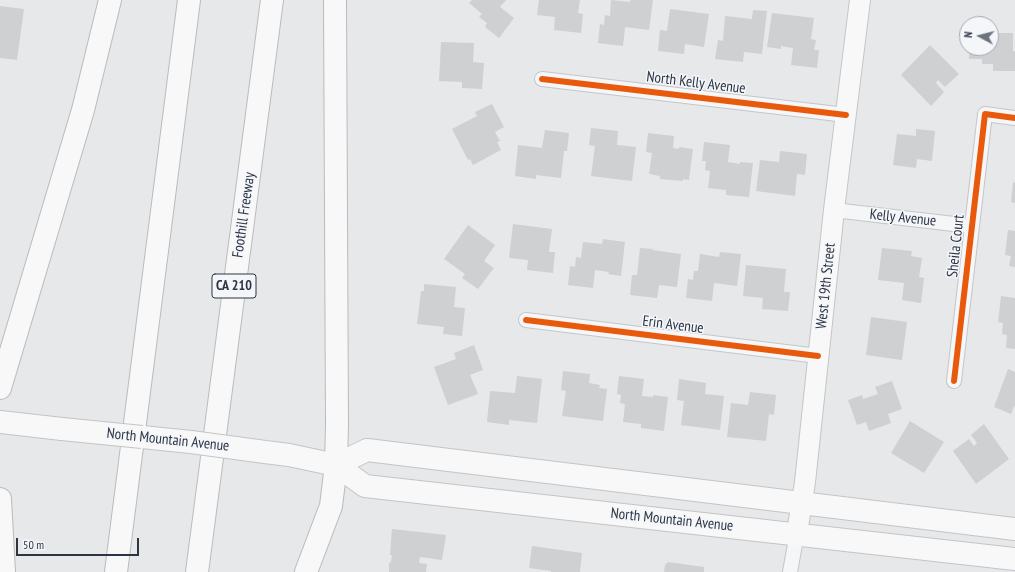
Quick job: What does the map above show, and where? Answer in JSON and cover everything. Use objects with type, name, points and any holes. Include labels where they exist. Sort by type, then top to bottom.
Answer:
[{"type":"main road","points":[[0,388],[83,110],[110,0]]},
{"type":"main road","points":[[116,572],[189,0]]},
{"type":"main road","name":"Foothill Freeway","points":[[197,572],[272,0]]},
{"type":"main road","points":[[306,572],[331,506],[336,465],[335,0]]},
{"type":"main road","name":"West 19th Street","points":[[797,533],[802,504],[834,210],[860,0]]},
{"type":"main road","name":"North Mountain Avenue","points":[[0,422],[289,455],[336,465],[365,486],[797,533],[1015,559]]},
{"type":"main road","name":"North Mountain Avenue","points":[[336,465],[367,450],[1015,529]]},
{"type":"main road","points":[[0,499],[4,572]]},
{"type":"street","name":"North Kelly Avenue","points":[[542,79],[846,115]]},
{"type":"street","name":"Sheila Court","points":[[954,381],[984,114],[1015,118]]},
{"type":"street","name":"Kelly Avenue","points":[[834,210],[971,226]]},
{"type":"street","name":"Erin Avenue","points":[[526,320],[818,356]]},
{"type":"street","name":"West 19th Street","points":[[790,572],[797,533]]},
{"type":"building","points":[[472,0],[506,0],[500,7],[514,18],[499,38],[485,27],[487,23],[479,17],[482,14],[469,3]]},
{"type":"building","points":[[539,0],[580,0],[578,13],[583,14],[581,33],[554,30],[555,17],[537,15]]},
{"type":"building","points":[[611,0],[630,2],[630,0],[653,0],[649,30],[625,27],[623,46],[598,43],[600,24],[604,25],[605,15],[610,16]]},
{"type":"building","points":[[0,6],[24,9],[17,60],[0,58]]},
{"type":"building","points":[[670,9],[709,14],[704,47],[685,44],[684,54],[658,51],[660,30],[667,31]]},
{"type":"building","points":[[753,10],[767,11],[762,54],[744,52],[743,62],[715,59],[718,40],[723,41],[725,16],[752,19]]},
{"type":"building","points":[[772,13],[814,18],[811,39],[816,40],[814,50],[819,50],[817,68],[791,65],[793,48],[781,46],[781,49],[767,47]]},
{"type":"building","points":[[999,33],[1013,33],[1015,71],[993,71],[993,64],[982,64],[982,59],[969,59],[969,56],[999,56]]},
{"type":"building","points":[[441,42],[474,43],[473,62],[484,63],[482,89],[462,88],[462,82],[439,81]]},
{"type":"building","points":[[930,45],[959,74],[945,87],[938,80],[936,83],[944,92],[931,106],[901,75]]},
{"type":"building","points":[[492,104],[504,127],[495,132],[500,141],[497,142],[501,150],[473,165],[470,159],[468,160],[452,129],[477,116],[475,112]]},
{"type":"building","points":[[591,128],[618,131],[617,145],[636,147],[632,181],[591,176],[595,146],[589,145]]},
{"type":"building","points":[[916,129],[935,131],[932,161],[917,159],[916,168],[893,165],[897,134],[916,136]]},
{"type":"building","points":[[545,130],[569,133],[567,151],[564,151],[561,178],[536,175],[536,179],[515,176],[518,145],[542,148]]},
{"type":"building","points":[[648,133],[674,136],[673,148],[679,149],[679,147],[693,149],[689,180],[683,179],[683,181],[660,179],[660,176],[649,174],[652,153],[646,152]]},
{"type":"building","points":[[704,142],[730,145],[728,162],[740,164],[740,162],[753,163],[749,197],[726,195],[726,190],[708,188],[710,171],[705,170],[706,161],[702,161]]},
{"type":"building","points":[[780,151],[807,154],[805,175],[797,174],[795,196],[756,191],[760,160],[779,162]]},
{"type":"building","points":[[1013,182],[1015,183],[1015,203],[1011,202]]},
{"type":"building","points":[[513,224],[552,229],[549,252],[555,252],[553,273],[527,270],[528,260],[509,258]]},
{"type":"building","points":[[468,225],[495,245],[484,261],[494,268],[478,289],[462,278],[465,274],[444,259]]},
{"type":"building","points":[[1008,230],[1015,231],[1015,267],[1009,266],[1011,256],[1005,255]]},
{"type":"building","points":[[603,239],[625,242],[621,276],[595,270],[593,288],[568,285],[570,266],[575,267],[576,257],[581,258],[583,242],[602,244]]},
{"type":"building","points":[[640,248],[681,254],[677,287],[659,285],[657,298],[630,295],[632,275],[637,275]]},
{"type":"building","points":[[882,248],[912,251],[911,256],[922,258],[919,277],[924,278],[921,303],[902,300],[904,283],[878,280]]},
{"type":"building","points":[[720,252],[741,254],[737,286],[714,283],[712,301],[686,298],[688,279],[693,280],[694,271],[698,271],[700,254],[719,257]]},
{"type":"building","points":[[746,265],[786,269],[784,292],[790,292],[788,311],[762,309],[763,298],[743,296]]},
{"type":"building","points":[[424,284],[456,287],[454,307],[465,308],[462,336],[443,334],[444,327],[417,324],[421,291],[424,291]]},
{"type":"building","points":[[1001,296],[1015,298],[1015,349],[1006,348],[1007,335],[1002,334],[1003,323],[998,322]]},
{"type":"building","points":[[871,317],[907,322],[902,360],[866,355]]},
{"type":"building","points":[[474,345],[483,370],[470,375],[478,394],[448,405],[434,367],[456,359],[454,353]]},
{"type":"building","points":[[1008,369],[1015,372],[1015,407],[1014,406],[1011,414],[994,407]]},
{"type":"building","points":[[563,371],[590,374],[589,383],[600,385],[599,388],[607,389],[603,421],[562,416],[566,391],[561,390]]},
{"type":"building","points":[[517,376],[542,379],[537,423],[509,420],[509,425],[487,422],[490,391],[515,393]]},
{"type":"building","points":[[619,376],[644,379],[642,396],[653,397],[653,395],[668,397],[664,431],[641,428],[641,424],[623,422],[625,404],[620,403],[621,395],[617,394]]},
{"type":"building","points":[[679,379],[706,383],[705,394],[724,396],[720,430],[681,425],[684,401],[677,400]]},
{"type":"building","points":[[892,381],[902,409],[888,414],[891,423],[869,431],[866,422],[857,425],[848,400],[862,395],[863,399],[878,394],[875,387]]},
{"type":"building","points":[[750,392],[776,395],[774,415],[769,414],[766,441],[727,437],[731,403],[748,405]]},
{"type":"building","points":[[910,421],[944,442],[924,473],[891,453]]},
{"type":"building","points":[[984,424],[1009,459],[976,484],[953,451],[969,439],[974,446],[977,443],[971,435]]},
{"type":"building","points":[[392,529],[446,535],[442,560],[420,557],[419,563],[427,564],[426,572],[389,572],[389,563],[391,562],[392,555],[390,555]]},
{"type":"building","points":[[532,546],[582,553],[580,572],[551,572],[529,568]]},
{"type":"building","points":[[668,562],[704,567],[704,572],[664,572],[665,565]]},
{"type":"cycle path","points":[[542,79],[846,115]]},
{"type":"cycle path","points":[[954,381],[985,114],[1015,118]]},
{"type":"cycle path","points":[[526,320],[818,356]]}]
